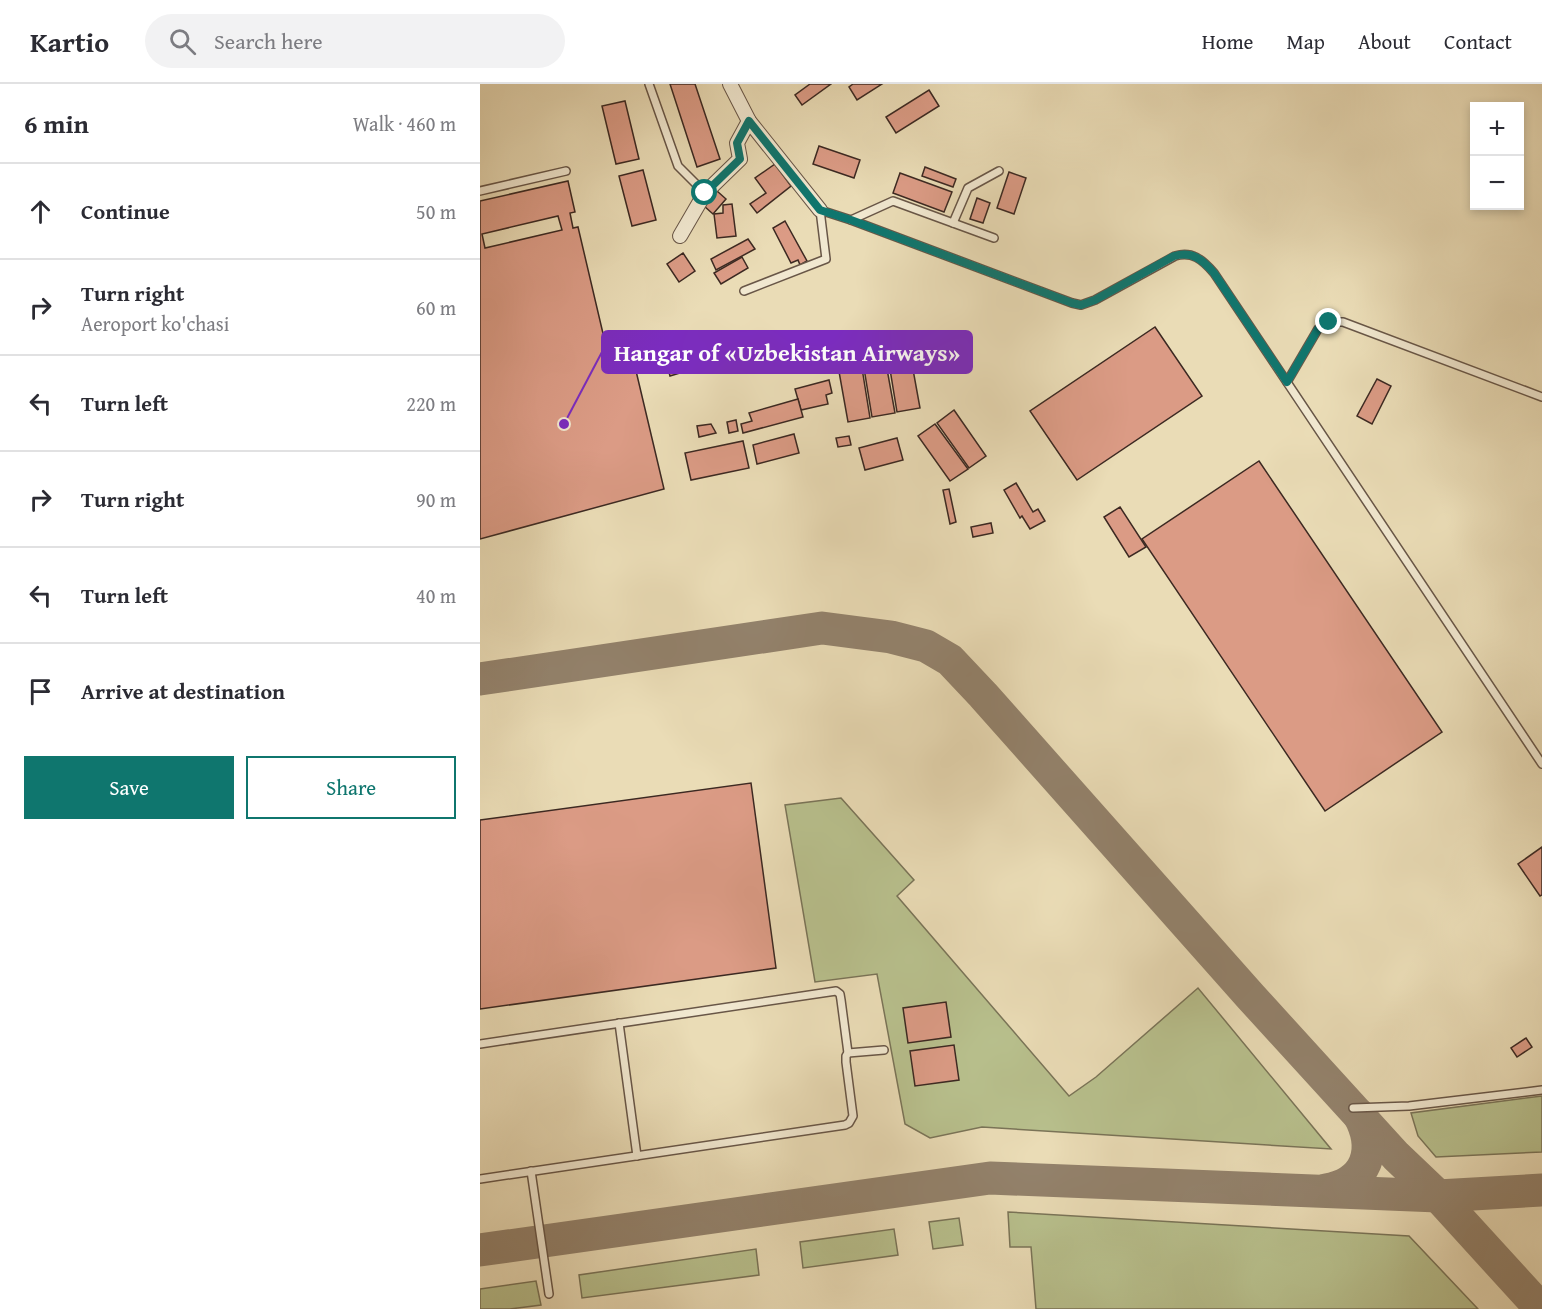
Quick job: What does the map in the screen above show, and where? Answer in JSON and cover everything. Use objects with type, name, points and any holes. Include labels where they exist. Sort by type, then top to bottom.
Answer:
[{"type":"street","points":[[730,84],[749,121],[820,210]]},
{"type":"street","points":[[680,236],[705,193],[740,159],[737,143],[749,121]]},
{"type":"lane","points":[[649,84],[678,166],[705,193]]},
{"type":"lane","points":[[480,191],[566,171]]},
{"type":"lane","points":[[953,223],[968,188],[999,171]]},
{"type":"lane","points":[[851,220],[893,201],[994,238]]},
{"type":"lane","points":[[744,291],[826,259],[820,210],[1081,305],[1095,300],[1174,256],[1184,253],[1200,258],[1214,273],[1542,764]]},
{"type":"lane","points":[[1287,382],[1318,329],[1329,322],[1343,322],[1542,397]]},
{"type":"lane","points":[[480,1044],[836,991],[840,994],[848,1053],[846,1062],[852,1116],[849,1123],[837,1127],[480,1179]]},
{"type":"lane","points":[[619,1023],[637,1156]]},
{"type":"lane","points":[[848,1053],[884,1050]]},
{"type":"lane","points":[[1353,1108],[1409,1106],[1542,1090]]},
{"type":"lane","points":[[531,1171],[549,1294]]},
{"type":"green space","points":[[841,798],[914,880],[897,896],[1069,1096],[1096,1077],[1198,988],[1331,1149],[982,1127],[930,1138],[905,1124],[877,974],[815,982],[785,805]]},
{"type":"green space","points":[[1542,1096],[1542,1152],[1436,1157],[1418,1136],[1411,1113]]},
{"type":"green space","points":[[1008,1212],[1409,1236],[1478,1309],[1036,1309],[1031,1247],[1010,1247]]},
{"type":"green space","points":[[959,1218],[963,1245],[933,1249],[929,1222]]},
{"type":"green space","points":[[894,1229],[898,1255],[803,1268],[800,1242]]},
{"type":"green space","points":[[756,1249],[759,1275],[582,1298],[579,1275]]},
{"type":"green space","points":[[536,1281],[541,1305],[510,1309],[480,1309],[480,1289]]},
{"type":"building","points":[[670,84],[695,84],[720,159],[697,167]]},
{"type":"building","points":[[810,84],[831,84],[802,105],[795,95]]},
{"type":"building","points":[[853,84],[882,84],[857,100],[849,87]]},
{"type":"building","points":[[929,90],[939,106],[896,133],[886,117]]},
{"type":"building","points":[[625,101],[639,159],[616,164],[602,106]]},
{"type":"building","points":[[819,146],[860,160],[854,178],[813,164]]},
{"type":"building","points":[[775,164],[791,186],[757,213],[750,204],[766,193],[755,178]]},
{"type":"building","points":[[925,167],[956,179],[953,187],[922,176]]},
{"type":"building","points":[[643,170],[656,220],[632,226],[619,176]]},
{"type":"building","points":[[1009,172],[1026,178],[1014,214],[997,208]]},
{"type":"building","points":[[900,173],[952,192],[944,212],[893,193]]},
{"type":"building","points":[[568,181],[575,212],[570,213],[573,228],[578,227],[609,359],[632,354],[664,489],[480,539],[480,201]],"holes":[[[558,216],[562,230],[485,248],[482,234]]]},
{"type":"building","points":[[717,191],[726,199],[713,214],[704,206]]},
{"type":"building","points":[[977,198],[990,203],[983,223],[970,219]]},
{"type":"building","points":[[732,204],[736,236],[717,238],[714,214],[723,213],[723,205]]},
{"type":"building","points":[[785,221],[807,261],[800,265],[798,260],[791,263],[773,228]]},
{"type":"building","points":[[748,239],[755,249],[716,270],[711,259]]},
{"type":"building","points":[[683,253],[695,271],[679,282],[667,264]]},
{"type":"building","points":[[742,257],[748,268],[721,284],[714,273]]},
{"type":"building","points":[[1155,327],[1202,396],[1077,480],[1030,411]]},
{"type":"building","points":[[910,353],[920,408],[897,412],[888,357]]},
{"type":"building","points":[[677,358],[680,373],[670,376],[666,361]]},
{"type":"building","points":[[885,358],[895,413],[872,417],[863,362]]},
{"type":"building","points":[[861,362],[870,418],[848,422],[838,366]]},
{"type":"building","points":[[1377,379],[1391,386],[1372,424],[1357,416]]},
{"type":"building","points":[[829,380],[832,393],[826,395],[828,404],[801,410],[795,389]]},
{"type":"building","points":[[798,399],[803,417],[743,433],[741,424],[752,421],[749,413]]},
{"type":"building","points":[[954,410],[986,456],[969,468],[937,423]]},
{"type":"building","points":[[736,420],[738,431],[729,433],[727,422]]},
{"type":"building","points":[[711,424],[716,433],[699,437],[697,426]]},
{"type":"building","points":[[935,424],[968,469],[950,481],[918,436]]},
{"type":"building","points":[[794,434],[799,453],[757,464],[753,445]]},
{"type":"building","points":[[849,436],[851,445],[838,447],[836,438]]},
{"type":"building","points":[[897,438],[903,460],[865,470],[859,448]]},
{"type":"building","points":[[743,441],[749,468],[691,480],[685,453]]},
{"type":"building","points":[[1259,461],[1442,732],[1325,811],[1142,539]]},
{"type":"building","points":[[1016,483],[1033,512],[1038,509],[1045,521],[1030,529],[1022,516],[1020,518],[1004,490]]},
{"type":"building","points":[[949,489],[956,522],[950,524],[943,490]]},
{"type":"building","points":[[1120,507],[1146,547],[1129,557],[1104,517]]},
{"type":"building","points":[[991,523],[993,533],[973,537],[971,527]]},
{"type":"building","points":[[751,783],[776,968],[480,1009],[480,820]]},
{"type":"building","points":[[1542,847],[1542,895],[1540,896],[1518,864]]},
{"type":"building","points":[[946,1002],[951,1037],[908,1043],[903,1008]]},
{"type":"building","points":[[1526,1038],[1532,1047],[1517,1057],[1511,1048]]},
{"type":"building","points":[[954,1045],[959,1080],[915,1086],[910,1051]]},
{"type":"taxiway","points":[[480,679],[822,628],[891,637],[926,646],[950,660],[1251,997],[1396,1156],[1438,1196],[1541,1309]]},
{"type":"taxiway","points":[[1326,1190],[1351,1180],[1365,1163],[1368,1140],[1359,1115]]},
{"type":"taxiway","points":[[480,1250],[990,1178],[1438,1196],[1542,1190]]},
{"type":"place","name":"Hangar of «Uzbekistan Airways»","points":[[564,424]]},
{"type":"route","points":[[705,193],[740,159],[737,143],[749,121],[820,210],[1072,303],[1081,305],[1095,300],[1174,256],[1184,253],[1200,258],[1214,273],[1287,382],[1318,329],[1329,322]]}]
